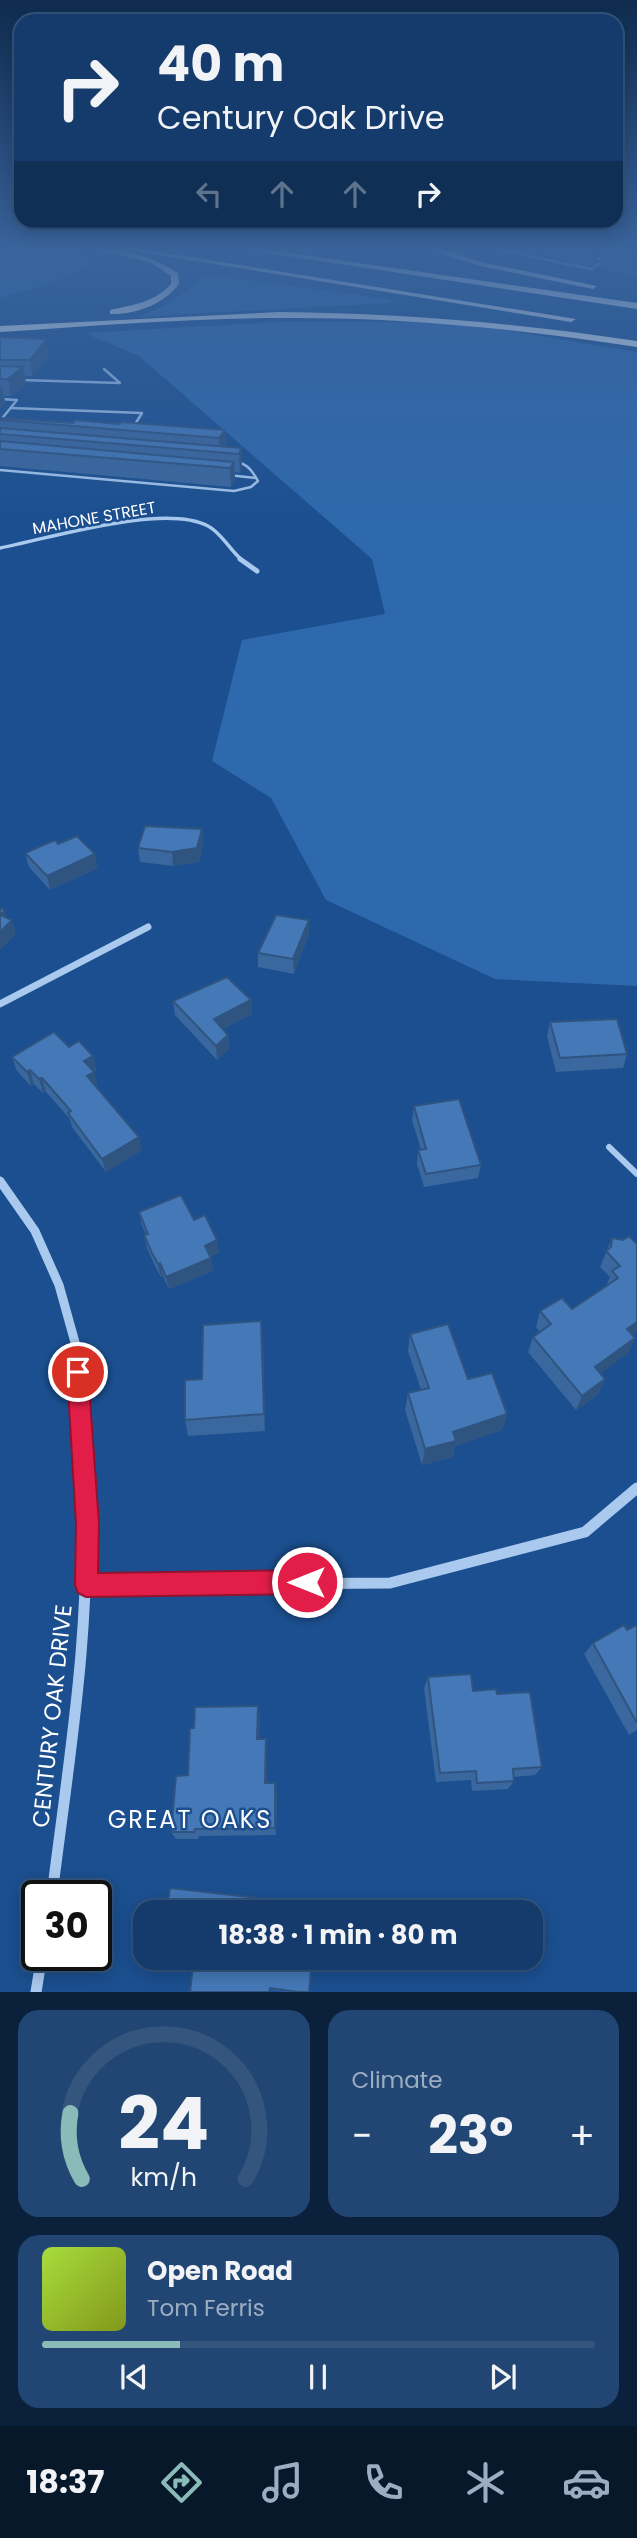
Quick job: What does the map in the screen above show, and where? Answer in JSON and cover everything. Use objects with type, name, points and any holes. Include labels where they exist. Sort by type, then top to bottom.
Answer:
[{"type":"highway","points":[[610,340],[637,344]]},
{"type":"street","name":"MAHONE STREET","points":[[0,548],[136,520],[192,519],[212,528],[232,553],[257,571]]},
{"type":"street","points":[[0,1004],[148,926]]},
{"type":"street","name":"CENTURY OAK DRIVE","points":[[0,1181],[35,1231],[59,1285],[76,1346],[87,1524],[86,1585],[79,1680],[54,1880]]},
{"type":"street","points":[[86,1585],[390,1583],[585,1532],[637,1488]]},
{"type":"street","points":[[36,1992],[39,1971]]},
{"type":"lane","points":[[11,380],[120,383],[103,369]]},
{"type":"lane","points":[[0,400],[17,400],[0,421]]},
{"type":"lane","points":[[11,408],[142,413],[132,429]]},
{"type":"lane","points":[[0,470],[234,491],[251,487],[258,481],[251,468],[243,462],[230,461]]},
{"type":"lane","points":[[216,474],[256,478]]},
{"type":"lane","points":[[609,1147],[637,1174]]},
{"type":"shaded area","points":[[101,340],[564,340],[637,352],[637,986],[495,979],[326,900],[271,798],[212,761],[242,640],[385,614],[372,559],[139,356]]},
{"type":"building","points":[[0,340],[46,340],[30,360],[0,360]]},
{"type":"building","points":[[0,366],[23,367],[8,379],[0,379]]},
{"type":"building","points":[[0,418],[73,423],[75,420],[119,424],[122,422],[225,430],[219,438]]},
{"type":"building","points":[[0,428],[241,448],[239,454],[0,434]]},
{"type":"building","points":[[0,441],[234,462],[230,468],[0,449]]},
{"type":"building","points":[[145,826],[202,829],[197,848],[172,852],[138,848]]},
{"type":"building","points":[[77,836],[95,854],[47,876],[25,853],[55,840],[58,844]]},
{"type":"building","points":[[0,915],[12,920],[0,932]]},
{"type":"building","points":[[276,915],[309,920],[293,959],[258,953]]},
{"type":"building","points":[[227,977],[251,1000],[214,1019],[228,1035],[216,1046],[173,1001]]},
{"type":"building","points":[[617,1019],[627,1054],[560,1058],[550,1022]]},
{"type":"building","points":[[54,1032],[69,1047],[79,1041],[93,1056],[84,1061],[94,1072],[87,1076],[139,1137],[102,1159],[68,1113],[71,1111],[42,1078],[39,1079],[30,1070],[27,1072],[12,1057]]},
{"type":"building","points":[[459,1099],[481,1165],[426,1174],[418,1150],[426,1149],[414,1106]]},
{"type":"building","points":[[181,1195],[194,1220],[205,1215],[217,1240],[205,1246],[211,1258],[166,1277],[144,1235],[148,1234],[139,1212]]},
{"type":"building","points":[[629,1236],[637,1244],[637,1322],[627,1329],[635,1338],[595,1367],[605,1379],[582,1396],[533,1337],[551,1324],[540,1311],[562,1298],[572,1309],[618,1278],[612,1271],[620,1266],[606,1251],[611,1247],[612,1238],[623,1240]]},
{"type":"building","points":[[261,1321],[264,1414],[185,1420],[185,1380],[202,1379],[203,1325]]},
{"type":"building","points":[[448,1324],[468,1379],[492,1373],[507,1414],[453,1432],[456,1441],[425,1449],[408,1393],[429,1388],[410,1334]]},
{"type":"building","points":[[624,1625],[627,1630],[637,1625],[637,1723],[593,1643]]},
{"type":"building","points":[[471,1674],[473,1691],[496,1689],[497,1694],[530,1692],[542,1767],[513,1769],[514,1781],[477,1783],[476,1771],[440,1773],[428,1677]]},
{"type":"building","points":[[258,1706],[257,1739],[266,1739],[265,1783],[275,1783],[275,1828],[171,1832],[176,1776],[188,1775],[190,1728],[194,1728],[195,1707]]},
{"type":"building","points":[[170,1888],[275,1900],[168,1900]]},
{"type":"building","points":[[193,1970],[311,1970],[309,1992],[270,1988],[269,1992],[190,1992]]},
{"type":"district","name":"GREAT OAKS","points":[[190,1819]]},
{"type":"route","points":[[78,1372],[87,1524],[86,1585],[307,1582]]}]
